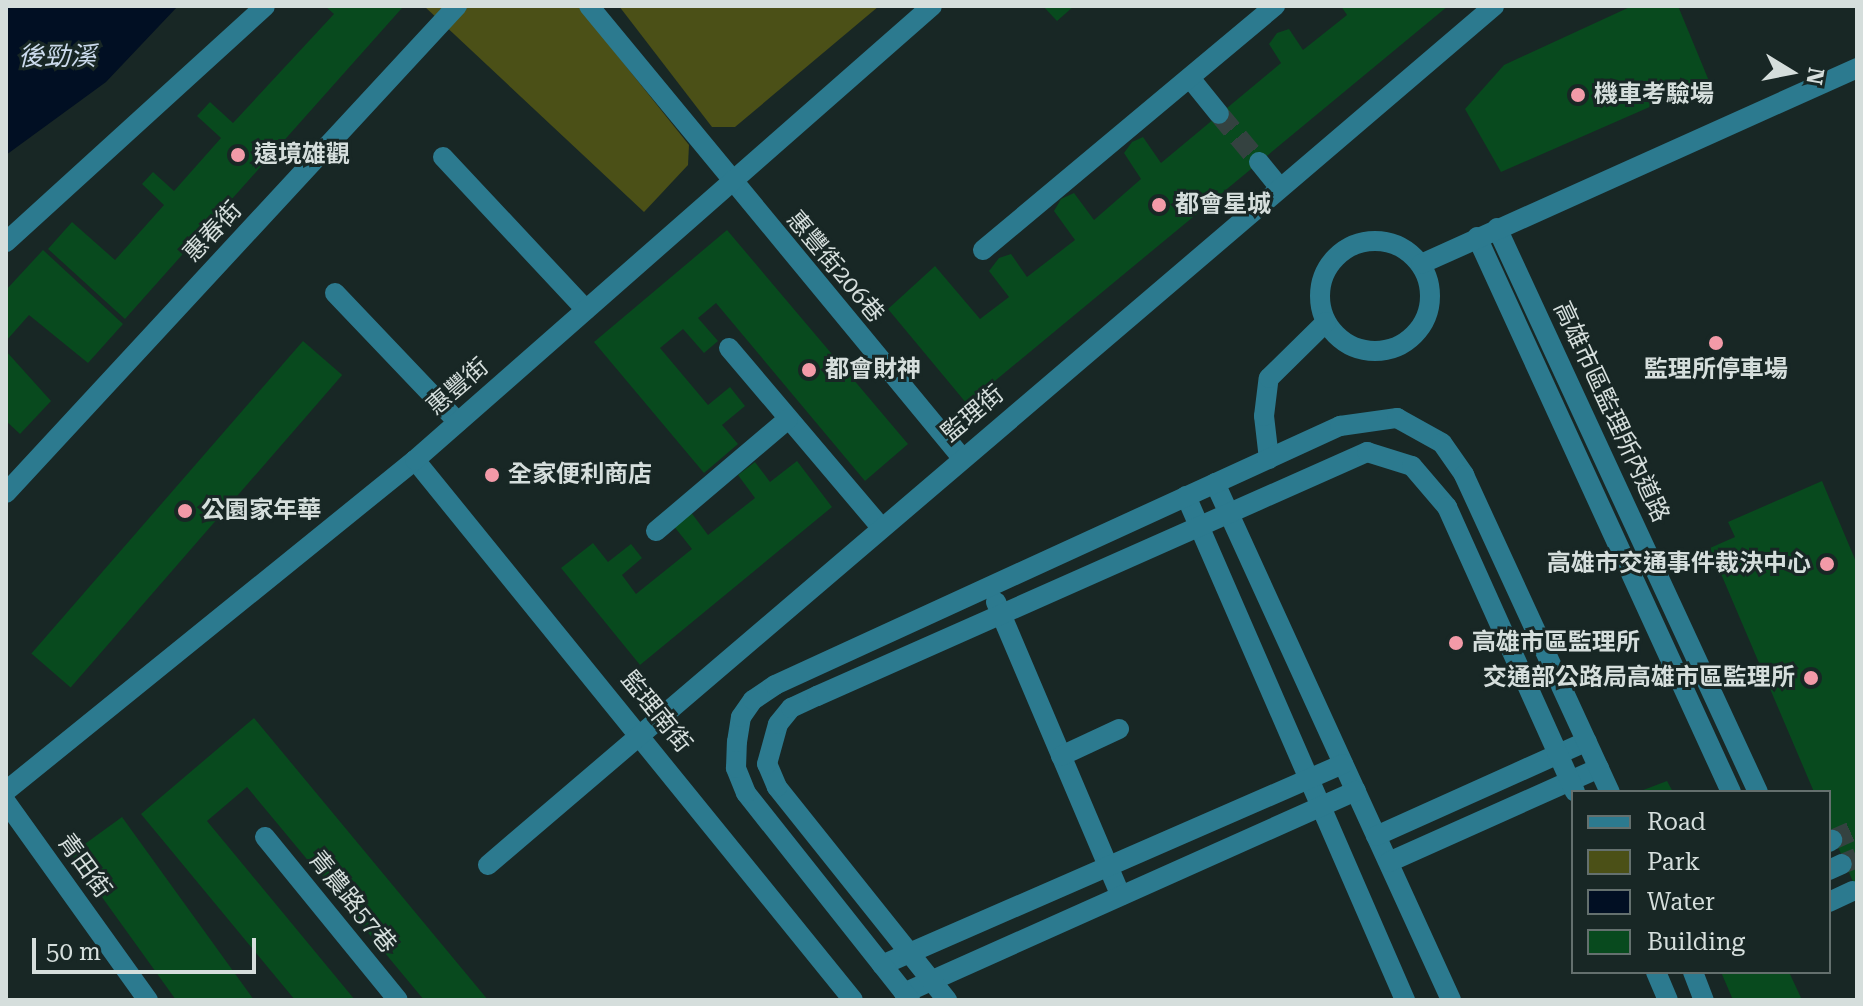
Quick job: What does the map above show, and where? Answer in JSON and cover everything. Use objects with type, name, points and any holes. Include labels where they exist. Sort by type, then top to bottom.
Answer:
[{"type":"street","points":[[6,242],[265,6]]},
{"type":"street","name":"惠春街","points":[[6,493],[457,6]]},
{"type":"street","name":"惠豐街206巷","points":[[589,6],[730,182],[962,458]]},
{"type":"street","name":"惠豐街","points":[[6,791],[415,460],[932,6]]},
{"type":"street","points":[[983,250],[1275,6]]},
{"type":"street","name":"監理街","points":[[488,865],[639,732],[1494,6]]},
{"type":"street","points":[[1421,264],[1857,68]]},
{"type":"street","points":[[1190,78],[1219,114]]},
{"type":"street","points":[[443,157],[586,310]]},
{"type":"street","points":[[1259,162],[1280,188]]},
{"type":"street","name":"高雄市區監理所內道路","points":[[1487,233],[1730,790]]},
{"type":"street","name":"高雄市區監理所內道路","points":[[1487,233],[1743,790]]},
{"type":"street","name":"高雄市區監理所內道路","points":[[1487,233],[1757,790]]},
{"type":"street","points":[[1392,242],[1421,264],[1431,298],[1422,324],[1404,344],[1378,351],[1352,346],[1326,322],[1320,285],[1339,253],[1355,243],[1392,242]]},
{"type":"street","points":[[335,293],[458,422]]},
{"type":"street","points":[[1269,459],[1264,416],[1269,378],[1326,322]]},
{"type":"street","points":[[729,348],[881,527]]},
{"type":"street","points":[[1356,791],[932,980],[907,996],[746,793],[736,768],[741,717],[775,685],[1340,426],[1397,418],[1442,443],[1464,475],[1609,790]]},
{"type":"street","points":[[656,531],[788,419]]},
{"type":"street","points":[[947,1000],[777,787],[767,764],[770,742],[791,708],[1228,511],[1367,452],[1412,466],[1447,507],[1572,786]]},
{"type":"street","name":"監理南街","points":[[415,460],[639,732],[853,1000]]},
{"type":"street","points":[[1215,483],[1451,1000]]},
{"type":"street","points":[[1186,496],[1405,1000]]},
{"type":"street","points":[[989,587],[1121,896]]},
{"type":"street","points":[[1061,756],[1119,729]]},
{"type":"street","points":[[1376,836],[1587,741]]},
{"type":"street","points":[[882,965],[1343,764]]},
{"type":"street","points":[[1389,862],[1572,786],[1599,768]]},
{"type":"street","name":"青田街","points":[[6,802],[148,1000]]},
{"type":"street","name":"青農路57巷","points":[[265,837],[398,1000]]},
{"type":"street","points":[[1831,901],[1853,891]]},
{"type":"street","points":[[1657,974],[1668,1000]]},
{"type":"street","points":[[1694,974],[1704,1000]]},
{"type":"green space","points":[[424,6],[578,6],[689,145],[688,165],[644,212]]},
{"type":"green space","points":[[619,6],[879,6],[735,127],[712,127]]},
{"type":"water","name":"後勁溪","points":[[6,6],[178,6],[106,82],[6,155]]},
{"type":"building","name":"遠境雄觀","points":[[325,6],[402,8],[125,319],[48,249],[72,222],[115,260],[164,205],[142,184],[153,172],[174,191],[221,138],[197,116],[210,102],[233,123],[334,14]]},
{"type":"building","points":[[1043,6],[1074,6],[1057,21]]},
{"type":"building","name":"都會星城","points":[[1341,6],[1448,6],[967,404],[888,309],[935,266],[980,319],[1009,297],[989,271],[999,258],[1011,254],[1027,277],[1075,240],[1054,211],[1061,199],[1074,193],[1094,220],[1141,179],[1124,153],[1132,142],[1143,137],[1161,163],[1281,63],[1269,44],[1277,33],[1289,29],[1303,50],[1347,15]]},
{"type":"building","name":"機車考驗場","points":[[1632,6],[1678,6],[1709,81],[1501,172],[1465,109],[1504,65]]},
{"type":"building","name":"都會財神","points":[[727,230],[908,444],[865,481],[716,303],[698,318],[718,341],[704,353],[683,329],[660,348],[708,405],[730,387],[745,406],[722,425],[738,444],[704,473],[594,342]]},
{"type":"building","points":[[43,250],[123,324],[88,363],[29,315],[6,341],[6,290]]},
{"type":"building","name":"公園家年華","points":[[303,341],[342,375],[71,688],[31,653]]},
{"type":"building","points":[[6,351],[51,401],[20,434],[6,421]]},
{"type":"building","points":[[797,461],[832,507],[640,665],[561,568],[593,543],[608,562],[631,544],[642,558],[622,575],[636,594],[692,549],[673,525],[690,511],[708,535],[755,498],[738,475],[755,462],[770,482]]},
{"type":"building","name":"交通部公路局高雄市區監理所","points":[[1822,481],[1857,564],[1857,891],[1831,831],[1831,790],[1813,790],[1710,548],[1735,537],[1728,522]]},
{"type":"building","points":[[254,718],[488,1000],[424,1000],[247,787],[207,821],[355,1000],[295,1000],[141,814]]},
{"type":"building","points":[[1667,781],[1672,790],[1643,790]]},
{"type":"building","points":[[122,817],[254,1000],[176,1000],[71,854]]},
{"type":"building","points":[[1722,974],[1790,974],[1802,1000],[1733,1000]]},
{"type":"tunnel","points":[[1219,114],[1259,162]]},
{"type":"tunnel","points":[[1832,840],[1857,829]]},
{"type":"tunnel","points":[[1842,864],[1857,858]]},
{"type":"place","name":"機車考驗場","points":[[1578,95]]},
{"type":"place","name":"遠境雄觀","points":[[238,155]]},
{"type":"place","name":"都會星城","points":[[1159,205]]},
{"type":"place","name":"監理所停車場","points":[[1716,343]]},
{"type":"place","name":"都會財神","points":[[809,370]]},
{"type":"place","name":"全家便利商店","points":[[492,475]]},
{"type":"place","name":"公園家年華","points":[[185,511]]},
{"type":"place","name":"高雄市交通事件裁決中心","points":[[1827,564]]},
{"type":"place","name":"高雄市區監理所","points":[[1456,643]]},
{"type":"place","name":"交通部公路局高雄市區監理所","points":[[1811,678]]}]
